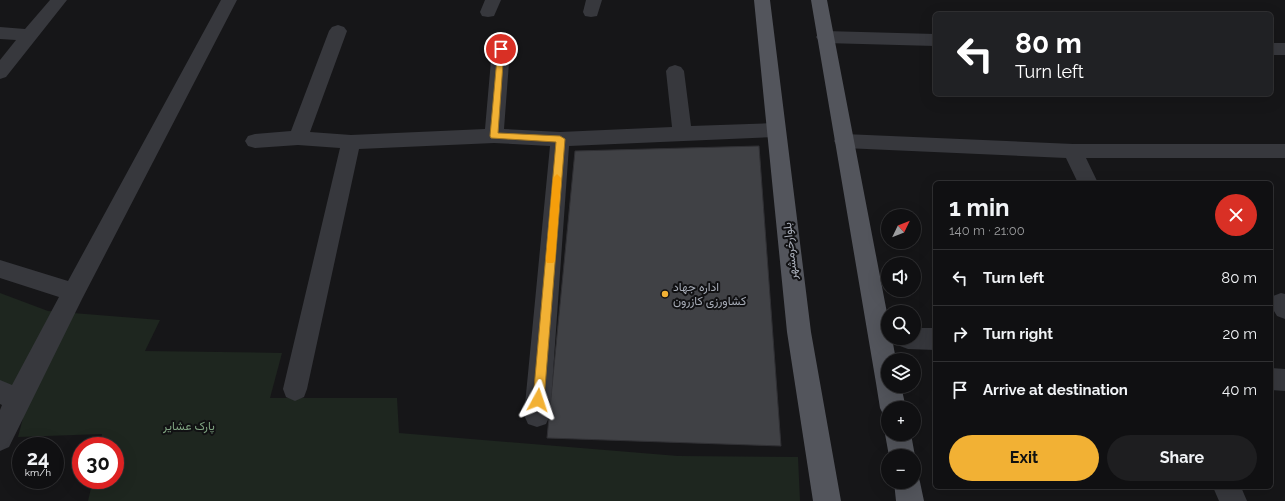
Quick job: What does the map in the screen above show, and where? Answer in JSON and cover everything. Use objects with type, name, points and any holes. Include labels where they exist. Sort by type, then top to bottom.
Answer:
[{"type":"main road","name":"بلوارخرمشهر","points":[[762,0],[799,332],[827,501]]},
{"type":"main road","points":[[819,0],[844,141],[881,322]]},
{"type":"main road","points":[[908,489],[910,501]]},
{"type":"street","points":[[0,73],[29,35],[59,0]]},
{"type":"street","points":[[0,438],[9,396],[74,292],[229,0]]},
{"type":"street","points":[[298,138],[338,31]]},
{"type":"street","points":[[0,33],[29,35]]},
{"type":"street","points":[[825,37],[933,40]]},
{"type":"street","points":[[1273,48],[1285,49]]},
{"type":"street","points":[[494,136],[501,49]]},
{"type":"street","points":[[675,71],[682,133]]},
{"type":"street","points":[[255,141],[298,138],[352,142],[494,136],[560,139],[776,130]]},
{"type":"street","points":[[537,415],[560,139]]},
{"type":"street","points":[[844,141],[1073,151],[1285,151]]},
{"type":"street","points":[[295,389],[352,142]]},
{"type":"street","points":[[1073,151],[1087,181]]},
{"type":"street","points":[[0,269],[74,292]]},
{"type":"street","points":[[921,338],[933,339]]},
{"type":"street","points":[[1273,379],[1285,380]]},
{"type":"street","points":[[1228,489],[1233,501]]},
{"type":"green space","name":"پارک عشایر","points":[[0,293],[48,311],[160,320],[145,351],[282,353],[270,398],[397,398],[399,433],[678,456],[798,457],[800,501],[88,501],[91,489],[124,489],[124,437],[102,437],[102,434],[18,437],[29,395],[0,381]]},
{"type":"building","name":"اداره جهاد کشاورزی کازرون","points":[[759,146],[781,446],[547,438],[575,151]]},
{"type":"slow traffic","points":[[550,261],[557,178]]},
{"type":"place","name":"اداره جهاد کشاورزی کازرون","points":[[665,294]]},
{"type":"route","points":[[501,49],[494,136],[560,139],[538,400]]}]
